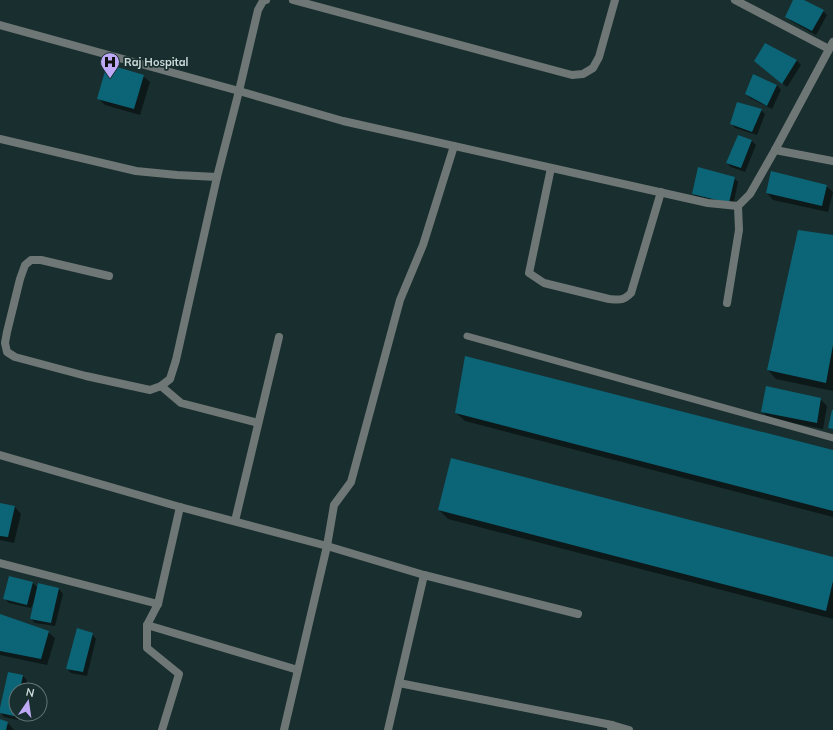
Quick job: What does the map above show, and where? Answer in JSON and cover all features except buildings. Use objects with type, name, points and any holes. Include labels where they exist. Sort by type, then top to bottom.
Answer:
[{"type":"street","points":[[109,276],[41,260],[31,260],[25,265],[6,332],[7,352],[15,357],[86,376],[150,390],[161,386],[170,379],[176,360],[217,177],[258,10],[263,1],[266,0]]},
{"type":"street","points":[[293,0],[572,75],[583,74],[593,68],[598,57],[615,0]]},
{"type":"street","points":[[727,303],[739,230],[738,206],[750,194],[831,45],[735,0]]},
{"type":"street","points":[[0,25],[344,121],[708,203],[738,206]]},
{"type":"street","points":[[0,139],[136,171],[217,177]]},
{"type":"street","points":[[284,730],[327,546],[334,505],[351,482],[400,300],[422,245],[454,146]]},
{"type":"street","points":[[775,150],[833,161]]},
{"type":"street","points":[[551,168],[529,273],[544,283],[609,299],[620,300],[626,298],[631,293],[661,192]]},
{"type":"street","points":[[234,522],[279,337]]},
{"type":"street","points":[[161,386],[181,403],[258,423]]},
{"type":"street","points":[[0,455],[180,507],[327,546],[424,575],[578,614]]},
{"type":"street","points":[[162,730],[179,674],[147,648],[147,625],[158,604],[180,507]]},
{"type":"street","points":[[0,563],[158,604]]},
{"type":"street","points":[[388,730],[424,575]]},
{"type":"street","points":[[147,625],[298,670]]},
{"type":"street","points":[[399,683],[612,728],[628,730]]},
{"type":"lane","points":[[467,336],[833,438]]},
{"type":"place","name":"Raj Hospital","points":[[110,79]]}]
